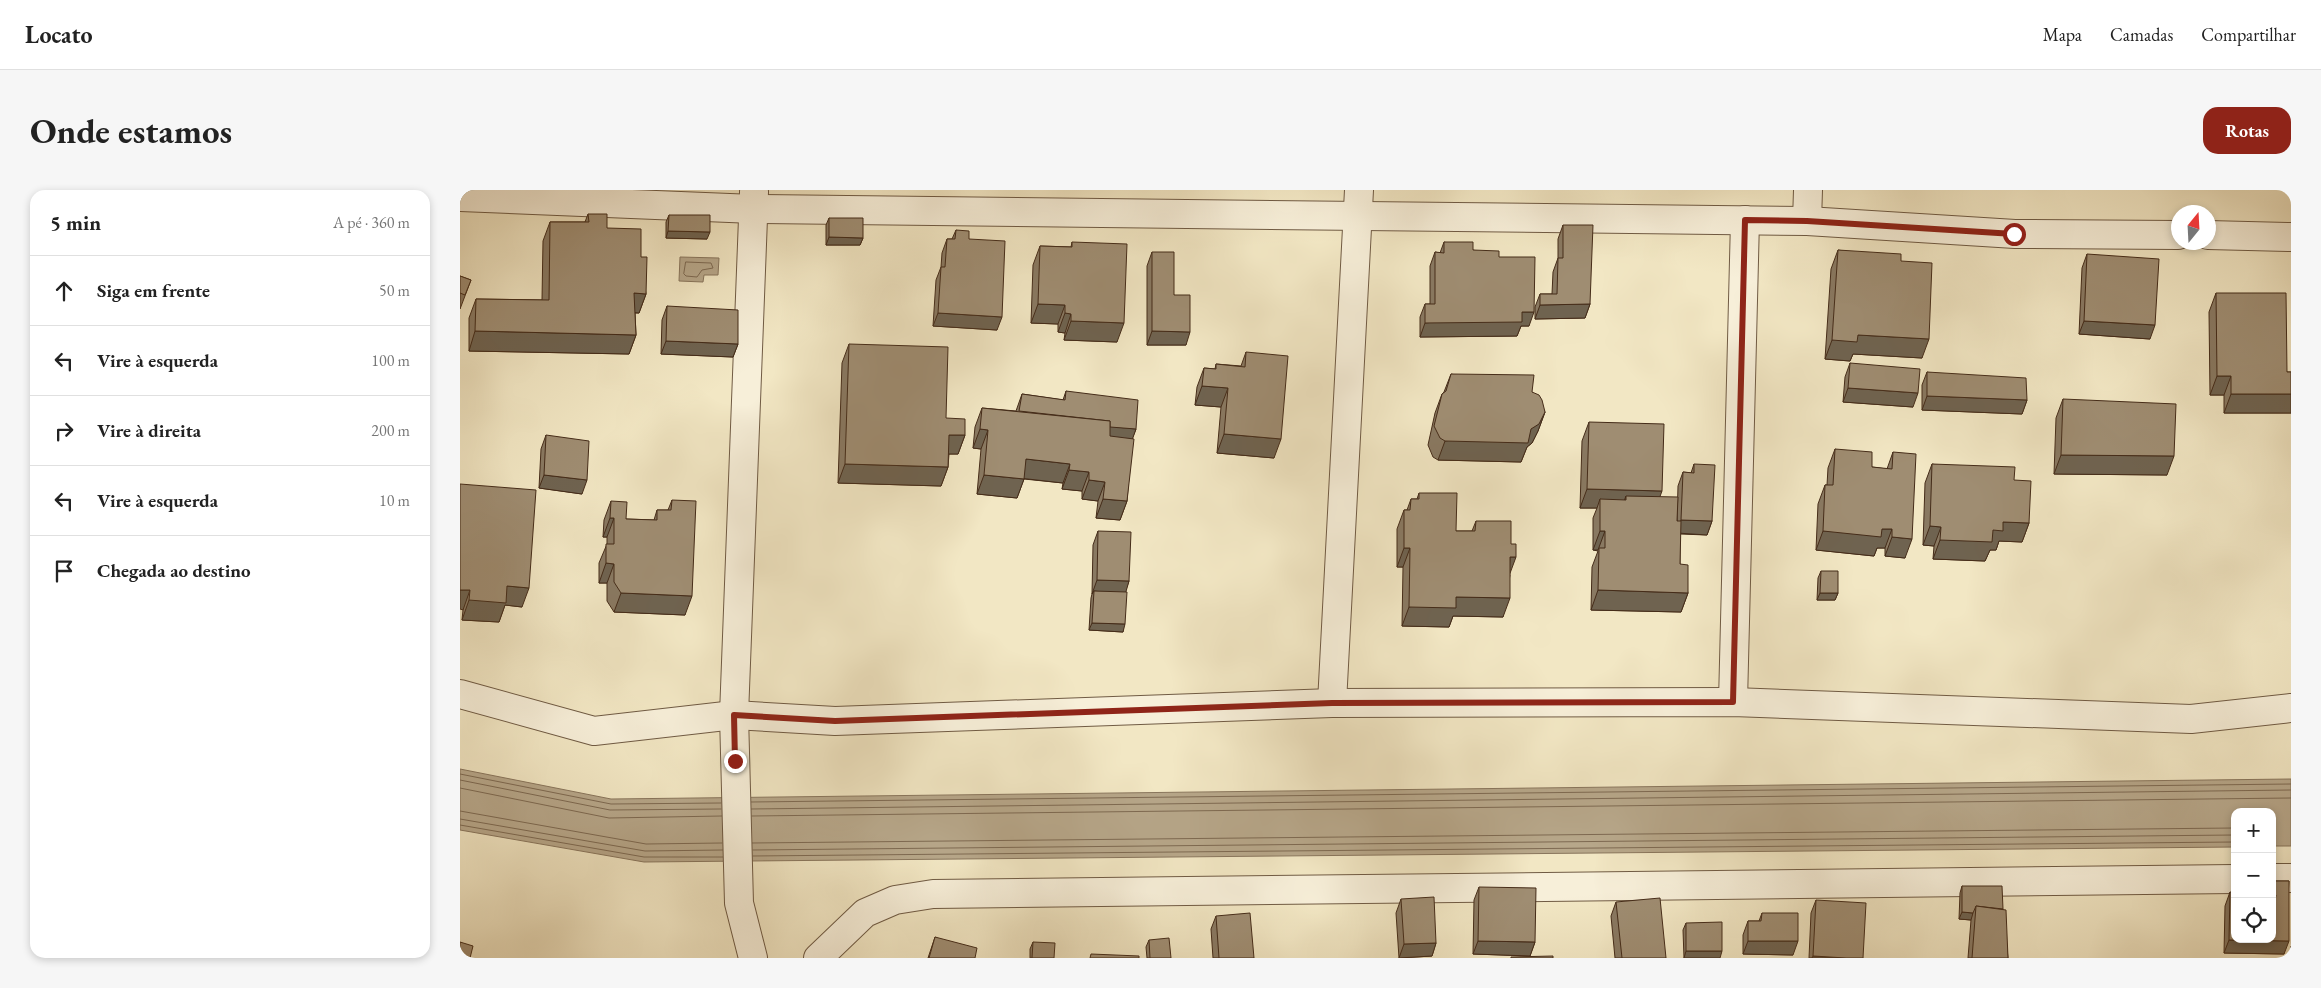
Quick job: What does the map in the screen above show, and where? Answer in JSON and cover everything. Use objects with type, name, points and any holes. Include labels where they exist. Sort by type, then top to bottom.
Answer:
[{"type":"street","points":[[1807,221],[1808,190]]},
{"type":"street","points":[[460,197],[1359,203],[1807,221],[2014,234],[2171,235]]},
{"type":"street","points":[[753,958],[739,903],[734,715],[754,199]]},
{"type":"street","points":[[1332,703],[1359,203]]},
{"type":"street","points":[[1733,702],[1745,220]]},
{"type":"street","points":[[2216,235],[2291,237]]},
{"type":"street","points":[[460,694],[594,731],[734,715],[835,721],[1332,703],[1733,702],[2191,719],[2291,708]]},
{"type":"street","points":[[2276,878],[2291,878]]},
{"type":"street","points":[[818,958],[865,912],[896,900],[933,894],[2231,879]]},
{"type":"water","points":[[680,257],[719,258],[718,275],[704,275],[703,282],[679,281]]},
{"type":"water","points":[[460,769],[611,799],[2291,779],[2291,846],[2276,846],[2276,808],[2231,808],[2231,847],[644,862],[460,830]]},
{"type":"building","points":[[588,214],[607,214],[607,228],[641,229],[641,257],[647,257],[646,294],[634,293],[636,335],[475,331],[476,299],[549,300],[550,222],[589,222]]},
{"type":"building","points":[[669,215],[710,215],[710,232],[668,231]]},
{"type":"building","points":[[829,218],[863,218],[863,238],[829,237]]},
{"type":"building","points":[[1563,225],[1593,225],[1590,304],[1540,305],[1540,294],[1557,294],[1558,258],[1563,258]]},
{"type":"building","points":[[956,230],[969,231],[969,239],[1005,241],[1002,317],[938,313],[941,267],[945,267],[947,239],[955,239]]},
{"type":"building","points":[[1072,242],[1127,244],[1124,323],[1071,321],[1071,314],[1065,313],[1065,305],[1038,304],[1040,246],[1072,247]]},
{"type":"building","points":[[1444,242],[1473,242],[1473,250],[1499,251],[1499,257],[1535,257],[1534,312],[1522,312],[1522,322],[1425,323],[1425,304],[1435,304],[1435,252],[1444,253]]},
{"type":"building","points":[[1838,250],[1901,254],[1901,261],[1932,263],[1929,339],[1858,335],[1857,342],[1832,340]]},
{"type":"building","points":[[1152,252],[1174,252],[1174,295],[1190,295],[1190,332],[1152,331]]},
{"type":"building","points":[[2087,254],[2159,259],[2155,325],[2084,321]]},
{"type":"building","points":[[460,276],[471,280],[465,295],[460,293]]},
{"type":"building","points":[[2216,293],[2286,293],[2287,372],[2291,372],[2291,394],[2231,394],[2231,376],[2217,376]]},
{"type":"building","points":[[667,306],[738,310],[738,344],[666,341]]},
{"type":"building","points":[[849,344],[948,347],[946,418],[965,419],[965,435],[949,435],[948,467],[845,464]]},
{"type":"building","points":[[1246,352],[1288,356],[1281,439],[1224,434],[1228,388],[1202,386],[1204,368],[1216,369],[1216,364],[1245,367]]},
{"type":"building","points":[[1850,363],[1920,369],[1918,393],[1848,388]]},
{"type":"building","points":[[1927,372],[2026,378],[2027,400],[1927,396]]},
{"type":"building","points":[[1451,374],[1534,375],[1532,392],[1539,395],[1545,412],[1539,424],[1531,429],[1528,443],[1445,441],[1440,438],[1434,426],[1442,394],[1446,391]]},
{"type":"building","points":[[1066,391],[1138,400],[1136,429],[1110,427],[1110,421],[1019,411],[1022,394],[1065,400]]},
{"type":"building","points":[[2063,399],[2176,404],[2174,456],[2061,455]]},
{"type":"building","points":[[982,408],[1110,421],[1110,436],[1134,439],[1127,501],[1103,499],[1105,482],[1089,480],[1089,472],[1069,470],[1070,464],[1026,459],[1024,479],[984,475],[988,430],[980,429]]},
{"type":"building","points":[[1589,422],[1664,424],[1662,491],[1587,489]]},
{"type":"building","points":[[546,435],[589,441],[587,480],[544,475]]},
{"type":"building","points":[[1835,449],[1872,452],[1872,467],[1892,469],[1893,452],[1916,454],[1912,539],[1892,537],[1892,529],[1882,529],[1881,537],[1823,531],[1825,485],[1833,485]]},
{"type":"building","points":[[1694,464],[1715,465],[1712,521],[1681,520],[1683,472],[1694,473]]},
{"type":"building","points":[[1932,464],[2015,467],[2014,480],[2031,481],[2029,523],[2003,522],[2003,531],[1993,530],[1992,542],[1940,540],[1941,527],[1930,526]]},
{"type":"building","points":[[460,484],[536,490],[529,588],[507,586],[506,603],[469,600],[470,590],[460,590]]},
{"type":"building","points":[[1419,493],[1457,493],[1456,531],[1475,531],[1476,521],[1511,521],[1511,544],[1516,544],[1516,557],[1510,557],[1510,598],[1456,597],[1456,608],[1409,607],[1410,548],[1404,548],[1404,510],[1410,510],[1411,499],[1419,499]]},
{"type":"building","points":[[1626,496],[1678,497],[1677,521],[1681,521],[1680,564],[1688,565],[1688,593],[1598,590],[1599,548],[1605,548],[1605,531],[1600,531],[1600,499],[1626,500]]},
{"type":"building","points":[[672,500],[696,501],[692,596],[621,593],[614,582],[614,564],[606,563],[606,544],[614,544],[614,518],[610,518],[611,501],[627,502],[626,519],[657,520],[657,510],[671,510]]},
{"type":"building","points":[[1098,531],[1131,532],[1129,581],[1097,580]]},
{"type":"building","points":[[1821,571],[1838,571],[1838,593],[1820,593]]},
{"type":"building","points":[[1094,591],[1127,592],[1125,624],[1092,623]]},
{"type":"building","points":[[2276,881],[2289,881],[2289,941],[2276,941]]},
{"type":"building","points":[[1962,886],[2002,886],[2003,909],[1976,906],[1973,913],[1962,912]]},
{"type":"building","points":[[1479,887],[1536,888],[1535,942],[1478,941]]},
{"type":"building","points":[[2231,892],[2231,940],[2229,940]]},
{"type":"building","points":[[1434,897],[1436,943],[1404,944],[1401,899]]},
{"type":"building","points":[[1660,898],[1666,958],[1622,958],[1616,902]]},
{"type":"building","points":[[1816,900],[1866,903],[1863,958],[1813,956]]},
{"type":"building","points":[[1976,906],[2006,910],[2008,958],[1972,958]]},
{"type":"building","points":[[1250,913],[1254,958],[1219,958],[1216,916]]},
{"type":"building","points":[[1762,913],[1798,913],[1798,941],[1748,941],[1748,921],[1761,921]]},
{"type":"building","points":[[1722,922],[1722,951],[1686,951],[1686,923]]},
{"type":"building","points":[[935,937],[977,948],[975,958],[929,958]]},
{"type":"building","points":[[1169,938],[1171,958],[1150,958],[1149,940]]},
{"type":"building","points":[[460,942],[473,946],[470,958],[460,958]]},
{"type":"building","points":[[1033,942],[1055,943],[1054,958],[1032,958]]},
{"type":"building","points":[[1091,954],[1139,956],[1139,958],[1090,958]]},
{"type":"building","points":[[1553,956],[1553,958],[1511,958],[1511,957]]},
{"type":"route","points":[[735,761],[734,715],[835,721],[1332,703],[1733,702],[1745,220],[1807,221],[2014,234]]}]
